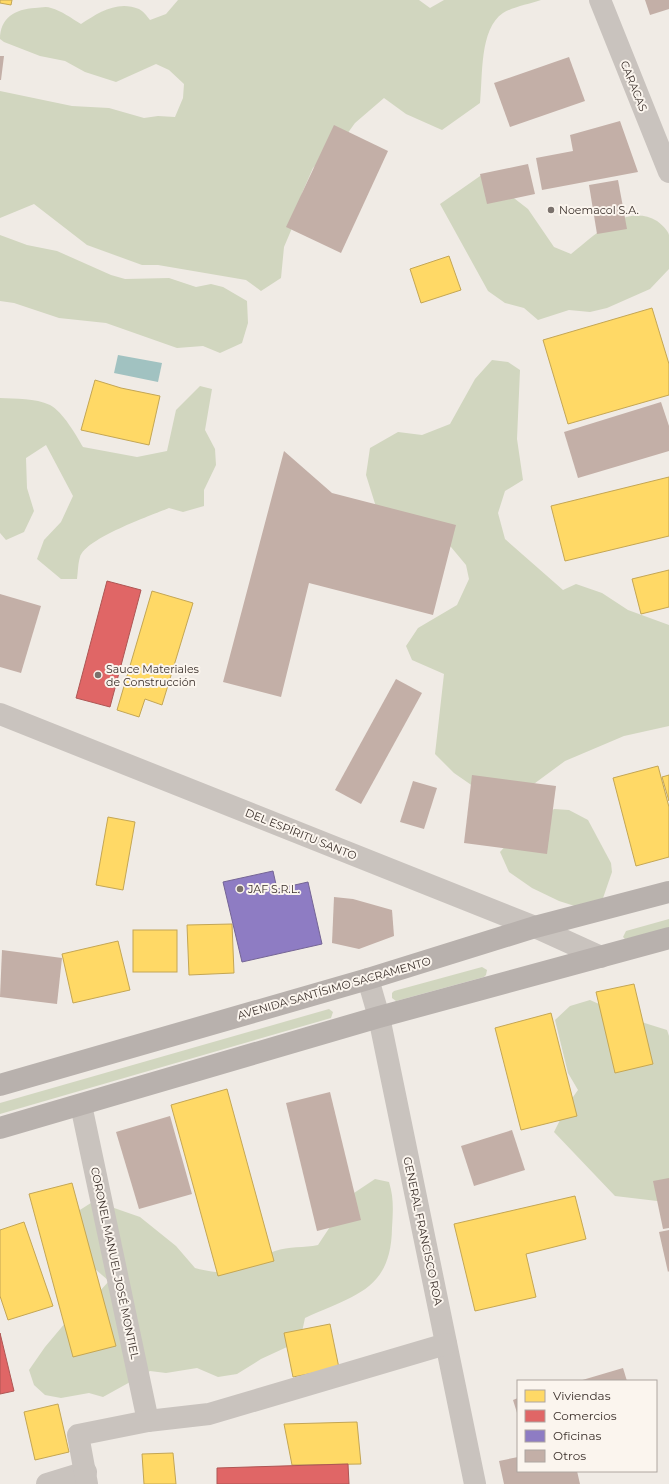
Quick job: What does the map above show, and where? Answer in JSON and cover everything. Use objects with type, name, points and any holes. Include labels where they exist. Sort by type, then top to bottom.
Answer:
[{"type":"main road","name":"AVENIDA SANTÍSIMO SACRAMENTO","points":[[0,1085],[368,979],[535,927],[669,892]]},
{"type":"main road","points":[[0,1128],[379,1017],[669,938]]},
{"type":"street","name":"CARACAS","points":[[600,0],[669,172]]},
{"type":"street","name":"DEL ESPÍRITU SANTO","points":[[0,714],[535,927],[601,957]]},
{"type":"street","name":"GENERAL FRANCISCO ROA","points":[[368,979],[379,1017],[475,1484]]},
{"type":"street","name":"CORONEL MANUEL JOSÉ MONTIEL","points":[[81,1104],[148,1421]]},
{"type":"street","points":[[47,1484],[86,1478],[78,1435],[148,1421],[209,1414],[446,1344]]},
{"type":"green space","points":[[178,0],[419,0],[430,8],[444,0],[541,0],[516,7],[503,13],[495,20],[486,42],[482,67],[480,103],[442,130],[406,114],[384,98],[355,123],[342,141],[313,168],[302,193],[298,214],[284,247],[281,278],[261,291],[246,280],[158,265],[142,265],[87,245],[34,204],[0,218],[0,91],[72,106],[109,108],[144,118],[158,116],[175,117],[183,98],[184,84],[169,70],[156,64],[116,82],[85,72],[65,61],[40,56],[0,39],[3,25],[6,20],[21,10],[47,7],[59,11],[81,24],[108,9],[123,6],[139,9],[150,20],[166,14]]},
{"type":"green space","points":[[483,174],[528,209],[554,247],[571,254],[600,231],[622,218],[645,216],[657,221],[666,229],[669,235],[669,269],[650,289],[607,308],[590,312],[569,310],[538,320],[524,308],[505,303],[488,291],[440,204]]},
{"type":"green space","points":[[0,235],[27,245],[57,251],[111,275],[125,279],[169,278],[196,287],[211,284],[223,287],[247,301],[248,323],[242,343],[220,353],[203,346],[177,348],[106,323],[59,318],[14,303],[0,301]]},
{"type":"green space","points":[[492,360],[508,362],[520,370],[517,439],[523,480],[505,491],[498,513],[505,539],[563,590],[576,584],[602,593],[628,610],[669,625],[669,726],[624,736],[565,761],[527,789],[480,791],[454,773],[435,754],[444,674],[412,660],[406,646],[418,628],[457,605],[469,579],[466,565],[451,547],[418,520],[377,510],[366,475],[370,448],[398,432],[422,435],[450,424],[475,379]]},
{"type":"green space","points":[[200,386],[212,389],[205,430],[215,449],[216,465],[204,490],[204,506],[183,512],[169,508],[106,535],[94,542],[80,557],[77,579],[61,579],[37,559],[44,540],[61,522],[73,496],[46,445],[26,458],[27,488],[34,511],[24,532],[6,540],[0,533],[0,398],[32,400],[50,405],[55,408],[64,418],[83,447],[137,457],[167,451],[176,410]]},
{"type":"green space","points":[[554,809],[569,810],[588,820],[611,863],[612,872],[602,901],[581,908],[559,901],[532,888],[509,872],[500,852],[509,842]]},
{"type":"green space","points":[[669,919],[669,929],[625,939],[623,937],[626,931]]},
{"type":"green space","points":[[482,967],[487,970],[484,977],[396,1001],[392,998],[392,993],[394,991]]},
{"type":"green space","points":[[590,1000],[635,1020],[667,1030],[669,1036],[669,1191],[657,1201],[615,1196],[554,1132],[568,1104],[578,1090],[568,1073],[555,1020],[570,1006]]},
{"type":"green space","points":[[329,1009],[333,1012],[331,1018],[0,1114],[0,1103]]},
{"type":"green space","points":[[375,1179],[389,1182],[391,1188],[393,1216],[390,1249],[385,1265],[377,1278],[354,1296],[305,1318],[300,1341],[261,1359],[237,1374],[218,1377],[197,1368],[166,1373],[150,1371],[103,1397],[89,1393],[61,1398],[45,1395],[34,1385],[29,1370],[45,1347],[66,1322],[78,1315],[109,1281],[81,1257],[72,1215],[94,1201],[140,1217],[176,1246],[195,1268],[213,1272],[223,1272],[237,1268],[280,1249],[318,1245],[351,1195]]},
{"type":"water","points":[[118,355],[162,363],[158,382],[114,373]]},
{"type":"building: Viviendas","points":[[0,0],[12,0],[11,5],[0,3]]},
{"type":"building: Viviendas","points":[[449,256],[461,290],[421,303],[410,269]]},
{"type":"building: Viviendas","points":[[652,308],[669,364],[669,395],[568,424],[543,340]]},
{"type":"building: Viviendas","points":[[95,380],[121,388],[160,396],[149,445],[81,430]]},
{"type":"building: Viviendas","points":[[669,477],[669,536],[565,561],[551,506]]},
{"type":"building: Viviendas","points":[[669,570],[669,607],[641,614],[632,579]]},
{"type":"building: Viviendas","points":[[152,591],[193,603],[162,705],[145,699],[139,717],[117,710]]},
{"type":"building: Viviendas","points":[[658,766],[669,807],[669,857],[636,866],[613,778]]},
{"type":"building: Viviendas","points":[[669,775],[669,801],[662,777]]},
{"type":"building: Viviendas","points":[[108,817],[135,822],[123,890],[96,885]]},
{"type":"building: Viviendas","points":[[232,924],[234,973],[189,975],[187,925]]},
{"type":"building: Viviendas","points":[[133,930],[177,930],[177,972],[133,972]]},
{"type":"building: Viviendas","points":[[118,941],[130,990],[73,1003],[62,954]]},
{"type":"building: Viviendas","points":[[634,984],[653,1064],[615,1073],[596,992]]},
{"type":"building: Viviendas","points":[[551,1013],[577,1116],[521,1130],[495,1028]]},
{"type":"building: Viviendas","points":[[227,1089],[274,1261],[218,1276],[171,1105]]},
{"type":"building: Viviendas","points":[[72,1183],[116,1346],[73,1357],[29,1194]]},
{"type":"building: Viviendas","points":[[575,1196],[586,1239],[526,1254],[536,1297],[475,1311],[454,1224]]},
{"type":"building: Viviendas","points":[[24,1222],[53,1306],[8,1320],[0,1296],[0,1230]]},
{"type":"building: Viviendas","points":[[330,1324],[339,1368],[293,1377],[284,1333]]},
{"type":"building: Viviendas","points":[[58,1404],[69,1452],[35,1460],[24,1412]]},
{"type":"building: Viviendas","points":[[357,1422],[361,1464],[292,1465],[284,1424]]},
{"type":"building: Viviendas","points":[[173,1453],[176,1484],[144,1484],[142,1454]]},
{"type":"building: Comercios","points":[[107,581],[141,590],[110,707],[76,698]]},
{"type":"building: Comercios","points":[[0,1333],[14,1391],[0,1394]]},
{"type":"building: Comercios","points":[[348,1464],[349,1484],[217,1484],[217,1468]]},
{"type":"building: Oficinas","points":[[273,871],[277,889],[308,882],[322,944],[242,962],[223,882]]},
{"type":"building: Otros","points":[[645,0],[669,0],[669,9],[650,15]]},
{"type":"building: Otros","points":[[0,56],[4,56],[1,80],[0,80]]},
{"type":"building: Otros","points":[[569,57],[585,101],[510,127],[494,83]]},
{"type":"building: Otros","points":[[620,121],[638,172],[542,190],[536,158],[573,151],[570,135]]},
{"type":"building: Otros","points":[[334,125],[388,151],[341,253],[286,227]]},
{"type":"building: Otros","points":[[528,164],[535,194],[487,204],[480,174]]},
{"type":"building: Otros","points":[[618,180],[627,229],[597,234],[589,185]]},
{"type":"building: Otros","points":[[661,402],[669,426],[669,451],[578,478],[564,432]]},
{"type":"building: Otros","points":[[284,451],[332,493],[456,525],[433,615],[309,583],[281,697],[223,682]]},
{"type":"building: Otros","points":[[0,594],[41,606],[21,673],[0,667]]},
{"type":"building: Otros","points":[[396,679],[422,693],[361,804],[335,790]]},
{"type":"building: Otros","points":[[472,775],[556,786],[547,854],[464,843]]},
{"type":"building: Otros","points":[[413,781],[437,788],[424,829],[400,822]]},
{"type":"building: Otros","points":[[334,897],[353,899],[392,910],[394,936],[359,949],[332,943]]},
{"type":"building: Otros","points":[[2,950],[62,958],[57,1004],[0,997]]},
{"type":"building: Otros","points":[[330,1092],[361,1220],[317,1231],[286,1103]]},
{"type":"building: Otros","points":[[170,1116],[192,1194],[139,1209],[116,1132]]},
{"type":"building: Otros","points":[[512,1130],[525,1170],[474,1186],[461,1146]]},
{"type":"building: Otros","points":[[669,1178],[669,1228],[663,1229],[653,1181]]},
{"type":"building: Otros","points":[[669,1230],[669,1271],[668,1272],[659,1232]]},
{"type":"building: Otros","points":[[623,1368],[627,1380],[582,1380]]},
{"type":"building: Otros","points":[[517,1398],[517,1413],[513,1400]]},
{"type":"building: Otros","points":[[517,1457],[517,1472],[577,1472],[580,1484],[504,1484],[499,1461]]},
{"type":"place","name":"Noemacol S.A.","points":[[551,210]]},
{"type":"place","name":"Sauce Materiales de Construcción","points":[[98,675]]},
{"type":"place","name":"JAF S.R.L.","points":[[240,889]]}]
